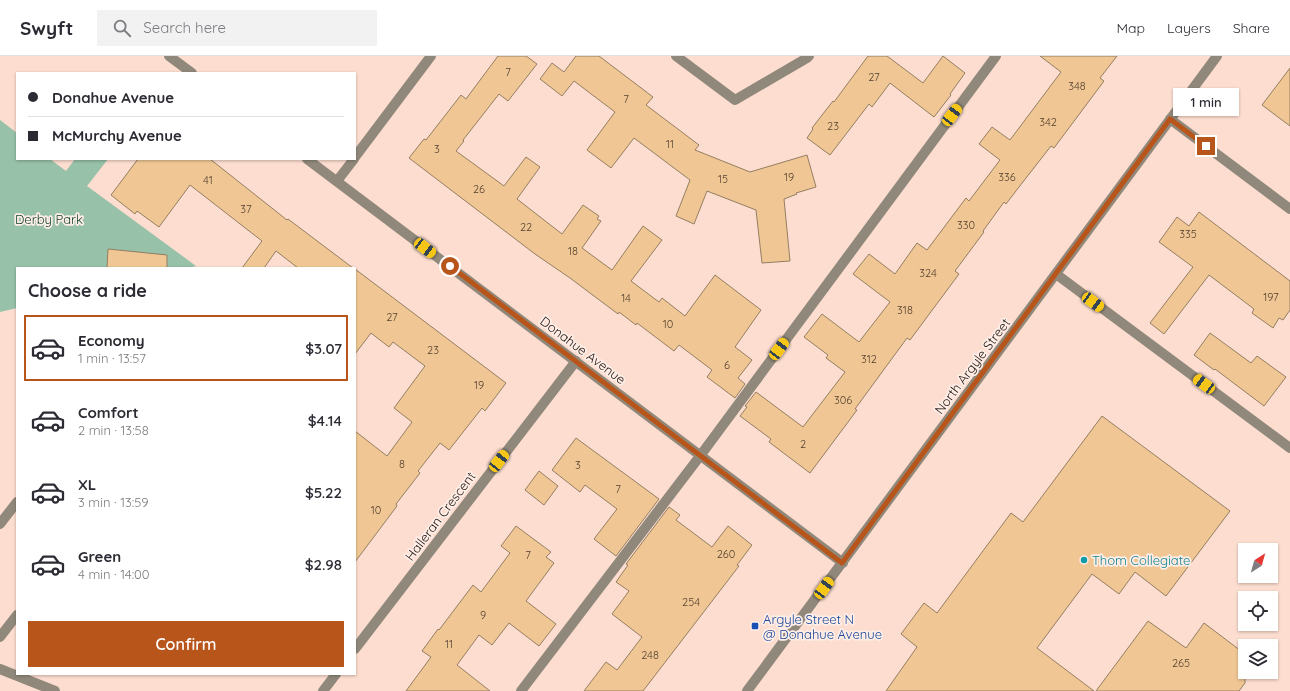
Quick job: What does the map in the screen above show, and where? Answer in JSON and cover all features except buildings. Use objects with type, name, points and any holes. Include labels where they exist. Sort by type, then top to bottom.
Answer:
[{"type":"street","points":[[169,56],[191,72]]},
{"type":"street","points":[[356,155],[431,56]]},
{"type":"street","points":[[676,56],[735,100],[809,56]]},
{"type":"street","points":[[521,691],[700,456],[996,56]]},
{"type":"street","name":"North Argyle Street","points":[[747,691],[1217,56]]},
{"type":"street","points":[[1170,119],[1290,209]]},
{"type":"street","name":"Donahue Avenue","points":[[308,160],[842,563]]},
{"type":"street","points":[[337,182],[353,160]]},
{"type":"street","points":[[1056,274],[1290,448]]},
{"type":"street","name":"Halleran Crescent","points":[[356,648],[576,361]]},
{"type":"street","points":[[0,524],[16,503]]},
{"type":"street","points":[[0,637],[16,615]]},
{"type":"street","points":[[0,670],[56,691]]},
{"type":"street","points":[[323,691],[335,675]]},
{"type":"green space","name":"Derby Park","points":[[0,120],[16,132],[16,160],[51,160],[66,171],[74,160],[107,160],[87,186],[196,266],[16,267],[16,308],[0,312]]},
{"type":"place","name":"Thom Collegiate","points":[[1084,560]]},
{"type":"place","name":"Argyle Street N @ Donahue Avenue","points":[[755,626]]},
{"type":"route","points":[[450,266],[842,563],[1170,119],[1206,146]]}]
